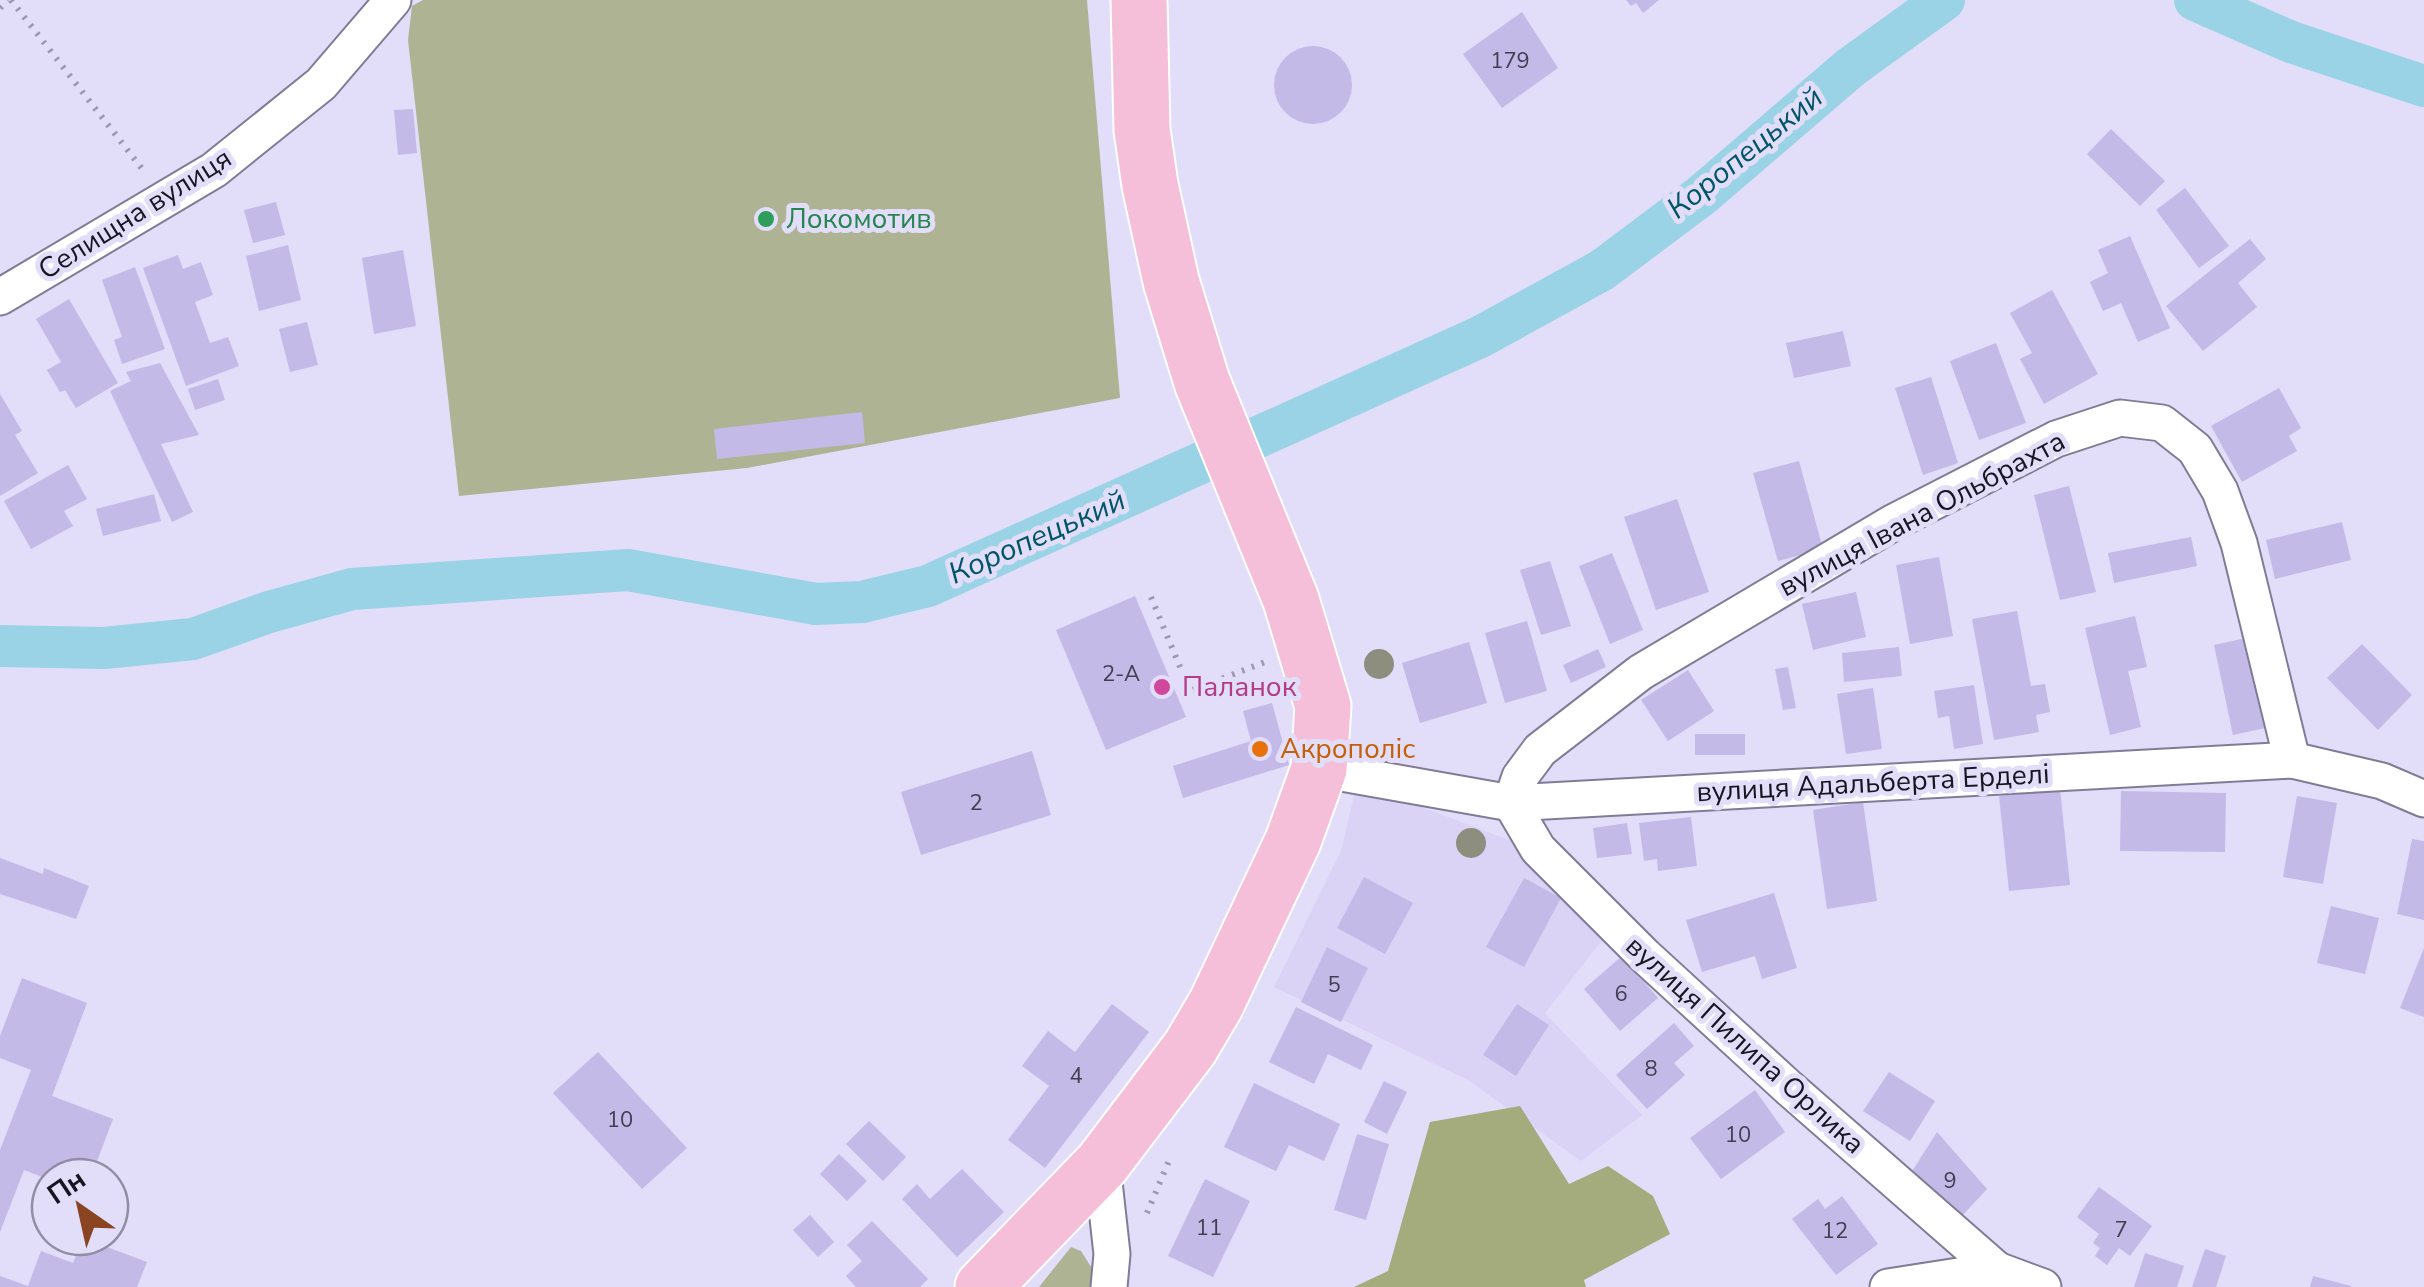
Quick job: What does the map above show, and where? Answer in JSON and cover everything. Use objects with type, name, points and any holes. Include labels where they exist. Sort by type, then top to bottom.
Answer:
[{"type":"highway","points":[[983,1287],[1102,1164],[1190,1048],[1216,1004],[1294,841],[1319,769],[1323,706],[1291,600],[1202,382],[1172,282],[1142,130],[1139,0]]},
{"type":"street","name":"Селищна вулиця","points":[[0,298],[214,170],[321,84],[392,0]]},
{"type":"street","name":"вулиця Івана Ольбрахта","points":[[1510,803],[1520,777],[1540,750],[1641,672],[1894,522],[2056,439],[2120,418],[2162,423],[2195,449],[2220,491],[2239,543],[2292,760]]},
{"type":"street","name":"вулиця Адальберта Ерделі","points":[[1319,769],[1510,803],[2292,760],[2382,781],[2424,799]]},
{"type":"street","name":"вулиця Пилипа Орлика","points":[[1510,803],[1538,848],[1645,956],[1997,1270]]},
{"type":"street","points":[[1102,1164],[1112,1254],[1109,1287]]},
{"type":"street","points":[[1888,1287],[1997,1270],[2043,1287]]},
{"type":"path","points":[[0,8],[9,0],[66,67],[91,107],[166,198]]},
{"type":"path","points":[[1151,597],[1190,690],[1280,657]]},
{"type":"path","points":[[1146,1216],[1179,1140]]},
{"type":"shaded area","points":[[1357,783],[1520,844],[1607,934],[1545,1013],[1642,1115],[1581,1161],[1468,1080],[1274,987],[1341,851]]},
{"type":"green space","name":"Локомотив","points":[[423,0],[1087,0],[1120,398],[747,468],[459,496],[408,40],[412,6]]},
{"type":"green space","points":[[1520,1106],[1569,1184],[1608,1166],[1653,1196],[1670,1234],[1584,1280],[1586,1287],[1354,1287],[1388,1271],[1430,1122]]},
{"type":"green space","points":[[1071,1247],[1081,1251],[1093,1270],[1095,1287],[1039,1287]]},
{"type":"building","points":[[1626,0],[1659,0],[1643,13],[1636,3],[1631,6]]},
{"type":"building","points":[[1522,12],[1558,68],[1502,108],[1463,54]]},
{"type":"building","points":[[1305,46],[1321,46],[1346,63],[1352,85],[1346,107],[1335,118],[1321,124],[1305,124],[1280,107],[1274,93],[1274,77],[1291,52]]},
{"type":"building","points":[[413,109],[417,153],[398,155],[394,110]]},
{"type":"building","points":[[2111,129],[2165,181],[2140,206],[2087,154]]},
{"type":"building","points":[[2185,188],[2229,246],[2199,268],[2156,210]]},
{"type":"building","points":[[276,202],[285,235],[253,243],[244,210]]},
{"type":"building","points":[[2130,236],[2170,328],[2138,342],[2121,303],[2103,311],[2090,282],[2108,273],[2098,250]]},
{"type":"building","points":[[2250,239],[2266,259],[2238,283],[2257,307],[2203,351],[2166,306]]},
{"type":"building","points":[[288,245],[301,300],[259,311],[246,256]]},
{"type":"building","points":[[403,250],[416,326],[374,334],[362,258]]},
{"type":"building","points":[[178,255],[183,269],[201,262],[213,295],[195,302],[210,343],[228,337],[239,366],[186,386],[143,268]]},
{"type":"building","points":[[135,267],[165,349],[122,364],[114,340],[122,337],[102,280]]},
{"type":"building","points":[[2052,290],[2098,374],[2044,404],[2020,359],[2032,353],[2010,313]]},
{"type":"building","points":[[69,299],[118,383],[76,408],[65,390],[60,392],[47,370],[61,362],[36,319]]},
{"type":"building","points":[[307,322],[318,365],[290,372],[279,329]]},
{"type":"building","points":[[1843,331],[1851,366],[1794,378],[1786,343]]},
{"type":"building","points":[[1996,343],[2026,423],[1979,440],[1950,361]]},
{"type":"building","points":[[160,363],[199,435],[161,444],[193,512],[172,522],[110,391],[131,381],[126,372]]},
{"type":"building","points":[[1931,377],[1958,463],[1923,475],[1895,388]]},
{"type":"building","points":[[218,379],[225,400],[195,410],[188,389]]},
{"type":"building","points":[[2279,388],[2301,428],[2289,436],[2297,451],[2242,482],[2211,426]]},
{"type":"building","points":[[0,394],[22,431],[15,435],[38,473],[0,496]]},
{"type":"building","points":[[862,412],[865,443],[717,459],[714,429]]},
{"type":"building","points":[[1799,461],[1823,549],[1778,561],[1753,473]]},
{"type":"building","points":[[68,465],[87,499],[64,511],[73,526],[31,549],[4,501]]},
{"type":"building","points":[[2069,486],[2096,592],[2060,600],[2034,495]]},
{"type":"building","points":[[154,494],[161,521],[103,536],[96,509]]},
{"type":"building","points":[[1677,499],[1709,592],[1656,610],[1624,517]]},
{"type":"building","points":[[2342,522],[2351,560],[2275,579],[2266,540]]},
{"type":"building","points":[[2191,537],[2197,566],[2114,583],[2108,553]]},
{"type":"building","points":[[1612,553],[1643,630],[1610,644],[1579,566]]},
{"type":"building","points":[[1939,557],[1953,636],[1910,644],[1896,565]]},
{"type":"building","points":[[1550,561],[1571,626],[1541,635],[1520,570]]},
{"type":"building","points":[[1856,592],[1866,637],[1813,650],[1802,604]]},
{"type":"building","points":[[1135,596],[1186,717],[1106,750],[1056,630]]},
{"type":"building","points":[[2017,611],[2031,686],[2045,684],[2050,712],[2036,715],[2039,732],[1994,740],[1972,619]]},
{"type":"building","points":[[2135,616],[2147,667],[2128,671],[2141,727],[2110,735],[2085,628]]},
{"type":"building","points":[[1527,621],[1547,691],[1505,703],[1485,633]]},
{"type":"building","points":[[2251,637],[2270,727],[2233,735],[2214,645]]},
{"type":"building","points":[[1469,642],[1487,703],[1420,723],[1402,663]]},
{"type":"building","points":[[2362,644],[2412,695],[2378,730],[2327,678]]},
{"type":"building","points":[[1899,647],[1902,676],[1844,682],[1842,653]]},
{"type":"building","points":[[1598,649],[1606,667],[1571,683],[1563,665]]},
{"type":"building","points":[[1788,667],[1796,708],[1783,710],[1775,669]]},
{"type":"building","points":[[1688,670],[1714,711],[1668,741],[1641,700]]},
{"type":"building","points":[[1974,685],[1983,744],[1954,749],[1949,716],[1938,718],[1934,691]]},
{"type":"building","points":[[1873,688],[1882,749],[1846,754],[1837,694]]},
{"type":"building","points":[[1272,703],[1289,765],[1183,798],[1173,766],[1251,741],[1243,711]]},
{"type":"building","points":[[1695,734],[1745,734],[1745,755],[1695,755]]},
{"type":"building","points":[[1032,751],[1051,815],[921,855],[901,792]]},
{"type":"building","points":[[2060,789],[2070,885],[2009,891],[1999,796]]},
{"type":"building","points":[[2121,791],[2226,793],[2225,852],[2120,851]]},
{"type":"building","points":[[2297,796],[2337,803],[2323,884],[2283,877]]},
{"type":"building","points":[[1863,802],[1877,901],[1827,909],[1813,810]]},
{"type":"building","points":[[1691,817],[1697,866],[1658,871],[1657,859],[1644,861],[1639,823]]},
{"type":"building","points":[[1627,823],[1632,854],[1597,858],[1593,828]]},
{"type":"building","points":[[2412,839],[2424,841],[2424,920],[2397,914]]},
{"type":"building","points":[[0,858],[43,874],[44,868],[89,886],[76,919],[0,894]]},
{"type":"building","points":[[1364,877],[1413,903],[1385,954],[1337,928]]},
{"type":"building","points":[[1524,878],[1561,898],[1524,967],[1486,947]]},
{"type":"building","points":[[1774,893],[1797,968],[1762,979],[1755,956],[1702,972],[1686,920]]},
{"type":"building","points":[[2331,906],[2379,918],[2365,974],[2317,963]]},
{"type":"building","points":[[1327,947],[1368,968],[1341,1022],[1301,1002]]},
{"type":"building","points":[[2424,948],[2424,1017],[2400,1008]]},
{"type":"building","points":[[1622,956],[1658,998],[1620,1031],[1584,989]]},
{"type":"building","points":[[22,978],[87,1003],[52,1096],[113,1119],[99,1157],[30,1157],[30,1172],[24,1170],[0,1232],[0,1150],[31,1070],[0,1058],[0,1036]]},
{"type":"building","points":[[1112,1004],[1149,1032],[1045,1168],[1008,1140],[1049,1086],[1022,1066],[1048,1031],[1075,1052]]},
{"type":"building","points":[[1517,1004],[1549,1025],[1516,1076],[1483,1055]]},
{"type":"building","points":[[1296,1007],[1373,1045],[1361,1070],[1328,1054],[1314,1084],[1269,1062]]},
{"type":"building","points":[[1674,1023],[1694,1046],[1674,1063],[1685,1075],[1647,1109],[1616,1075]]},
{"type":"building","points":[[598,1052],[687,1148],[642,1189],[553,1093]]},
{"type":"building","points":[[1889,1072],[1935,1101],[1910,1141],[1863,1111]]},
{"type":"building","points":[[1384,1081],[1407,1092],[1387,1134],[1364,1122]]},
{"type":"building","points":[[1254,1083],[1340,1124],[1324,1161],[1289,1145],[1276,1171],[1224,1147]]},
{"type":"building","points":[[1755,1090],[1785,1132],[1721,1179],[1690,1138]]},
{"type":"building","points":[[869,1121],[906,1157],[883,1181],[846,1144]]},
{"type":"building","points":[[1937,1132],[1987,1189],[1960,1218],[1911,1173]]},
{"type":"building","points":[[1357,1134],[1389,1144],[1366,1220],[1334,1210]]},
{"type":"building","points":[[839,1154],[867,1181],[847,1201],[820,1174]]},
{"type":"building","points":[[962,1169],[1004,1212],[957,1257],[902,1199],[917,1184],[930,1199]]},
{"type":"building","points":[[1205,1179],[1250,1201],[1213,1277],[1168,1256]]},
{"type":"building","points":[[2099,1187],[2152,1226],[2130,1256],[2119,1248],[2107,1265],[2095,1256],[2100,1248],[2093,1243],[2099,1234],[2077,1217]]},
{"type":"building","points":[[1842,1196],[1878,1244],[1836,1275],[1792,1219],[1818,1199],[1825,1209]]},
{"type":"building","points":[[810,1215],[834,1242],[818,1257],[793,1230]]},
{"type":"building","points":[[872,1221],[928,1279],[920,1287],[856,1287],[846,1276],[862,1261],[847,1245]]},
{"type":"building","points":[[2205,1249],[2226,1256],[2216,1287],[2192,1287]]},
{"type":"building","points":[[2145,1253],[2184,1266],[2177,1287],[2134,1287]]},
{"type":"building","points":[[130,1256],[147,1262],[137,1287],[0,1287],[0,1276],[28,1286],[39,1257],[57,1257],[73,1263],[75,1257]]},
{"type":"building","points":[[2313,1276],[2351,1286],[2351,1287],[2310,1287]]},
{"type":"waterway","name":"Коропецький","points":[[0,646],[104,648],[193,639],[352,589],[628,570],[816,604],[862,602],[928,586],[1480,337],[1602,270],[1702,195],[1851,67],[1944,0]]},
{"type":"waterway","name":"Коропецький","points":[[2195,0],[2291,42],[2424,86]]},
{"type":"place","name":"Локомотив","points":[[766,219]]},
{"type":"place","name":"Паланок","points":[[1162,687]]},
{"type":"place","name":"Акрополіс","points":[[1260,749]]}]
